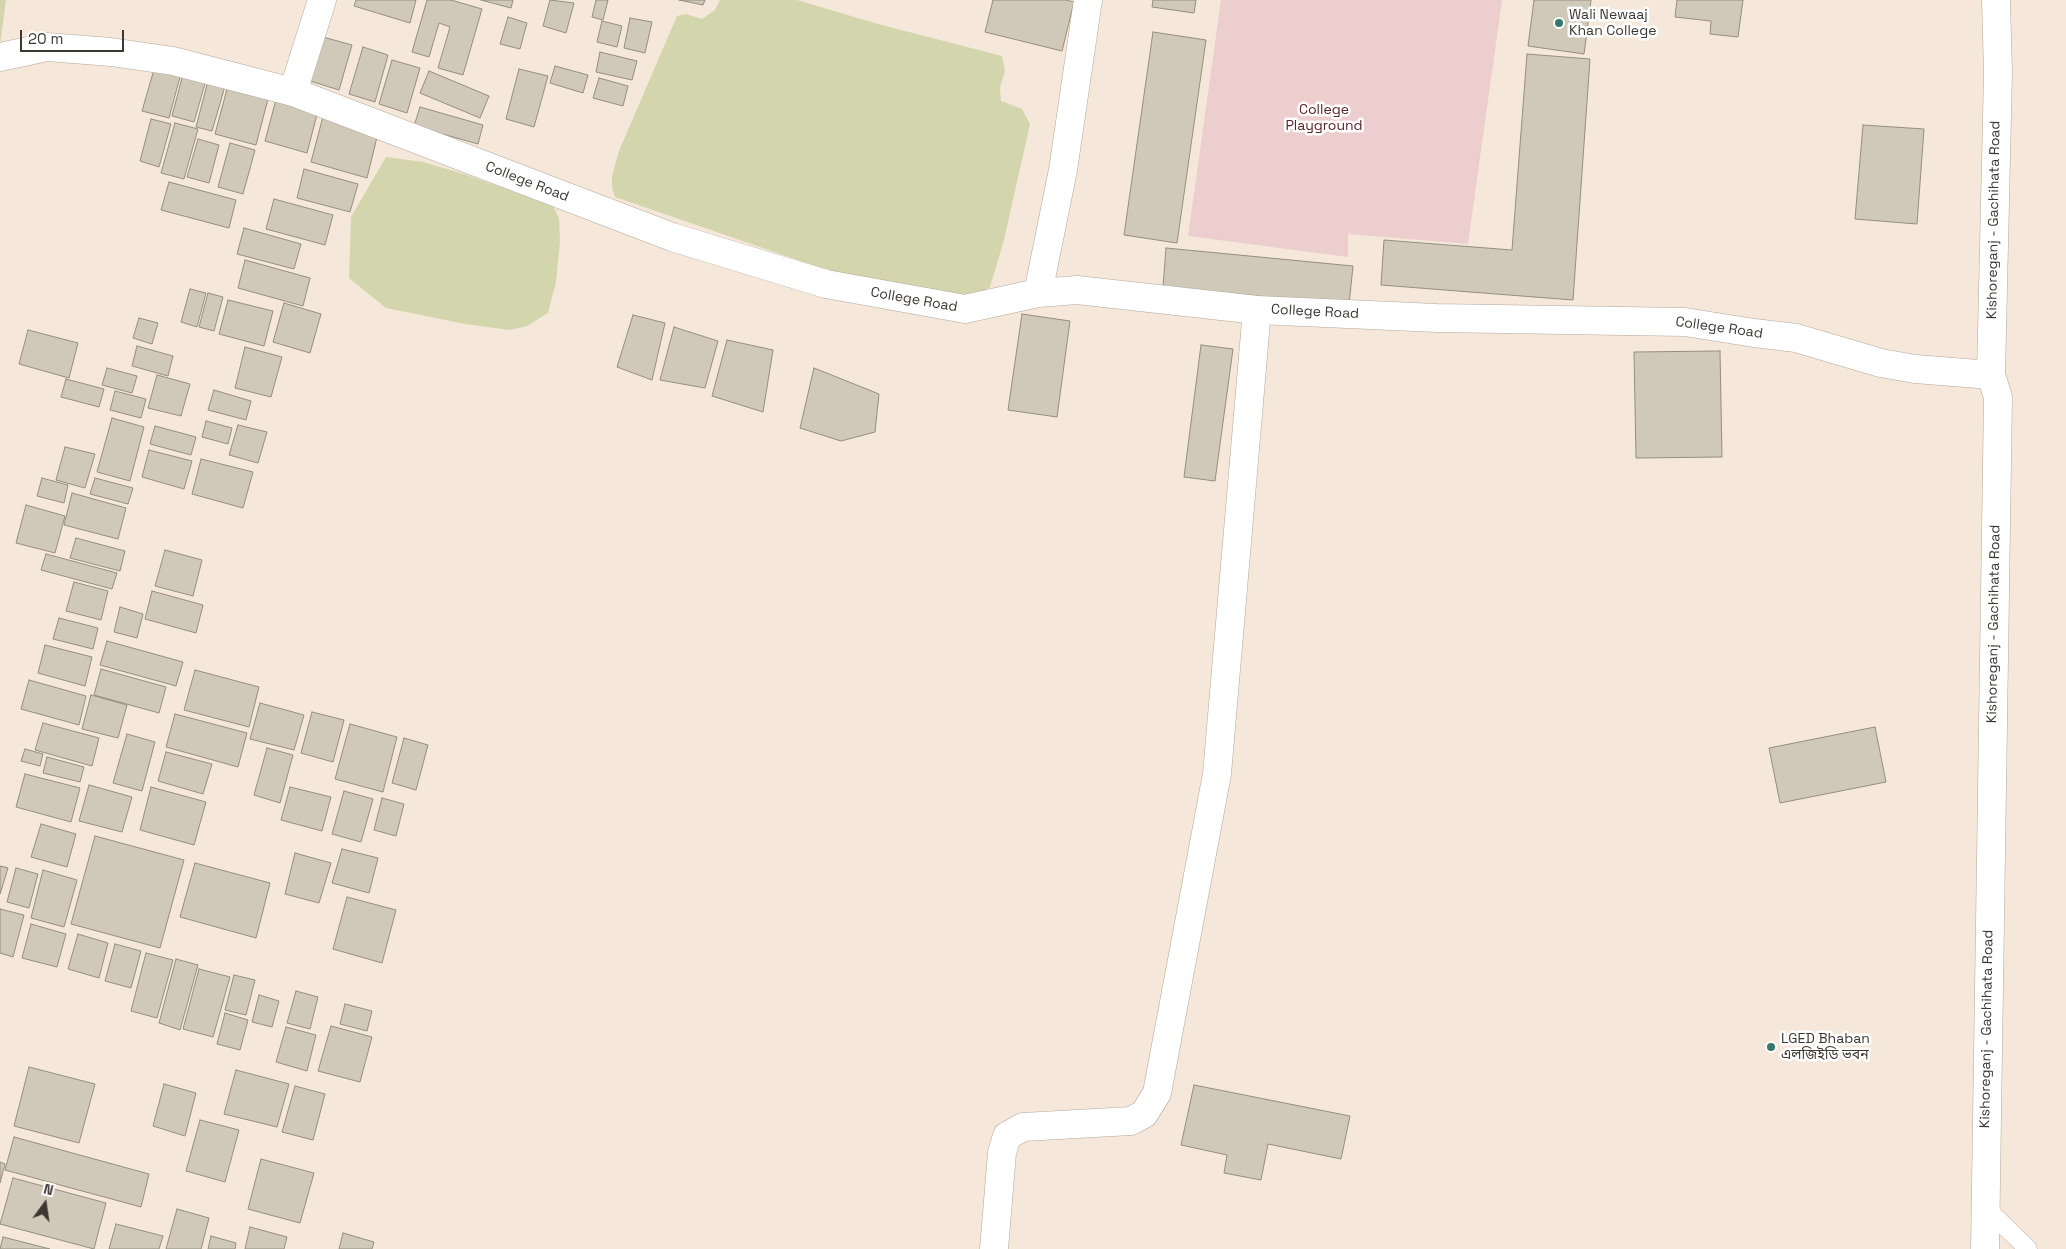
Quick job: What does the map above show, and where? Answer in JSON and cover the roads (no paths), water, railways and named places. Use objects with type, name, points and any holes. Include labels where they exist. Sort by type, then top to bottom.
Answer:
[{"type":"street","points":[[293,92],[322,0]]},
{"type":"street","points":[[1038,292],[1062,170],[1088,0]]},
{"type":"street","name":"Kishoreganj - Gachihata Road","points":[[1986,1249],[1985,1207],[1998,397],[1991,375],[1997,83],[1996,0]]},
{"type":"street","name":"College Road","points":[[0,57],[47,47],[111,52],[173,61],[293,92],[672,237],[826,284],[965,309],[1038,292],[1077,290],[1257,310],[1437,318],[1685,322],[1754,334],[1796,338],[1881,363],[1915,369],[1991,375]]},
{"type":"street","points":[[994,1249],[1002,1153],[1007,1136],[1023,1127],[1131,1121],[1144,1114],[1157,1093],[1217,774],[1257,310]]},
{"type":"lane","points":[[1985,1207],[2028,1249]]},
{"type":"place","name":"Wali Newaaj Khan College","points":[[1559,23]]},
{"type":"place","name":"LGED Bhaban এলজিইডি ভবন","points":[[1771,1047]]},
{"type":"park label","name":"College Playground","points":[[1324,118]]}]
